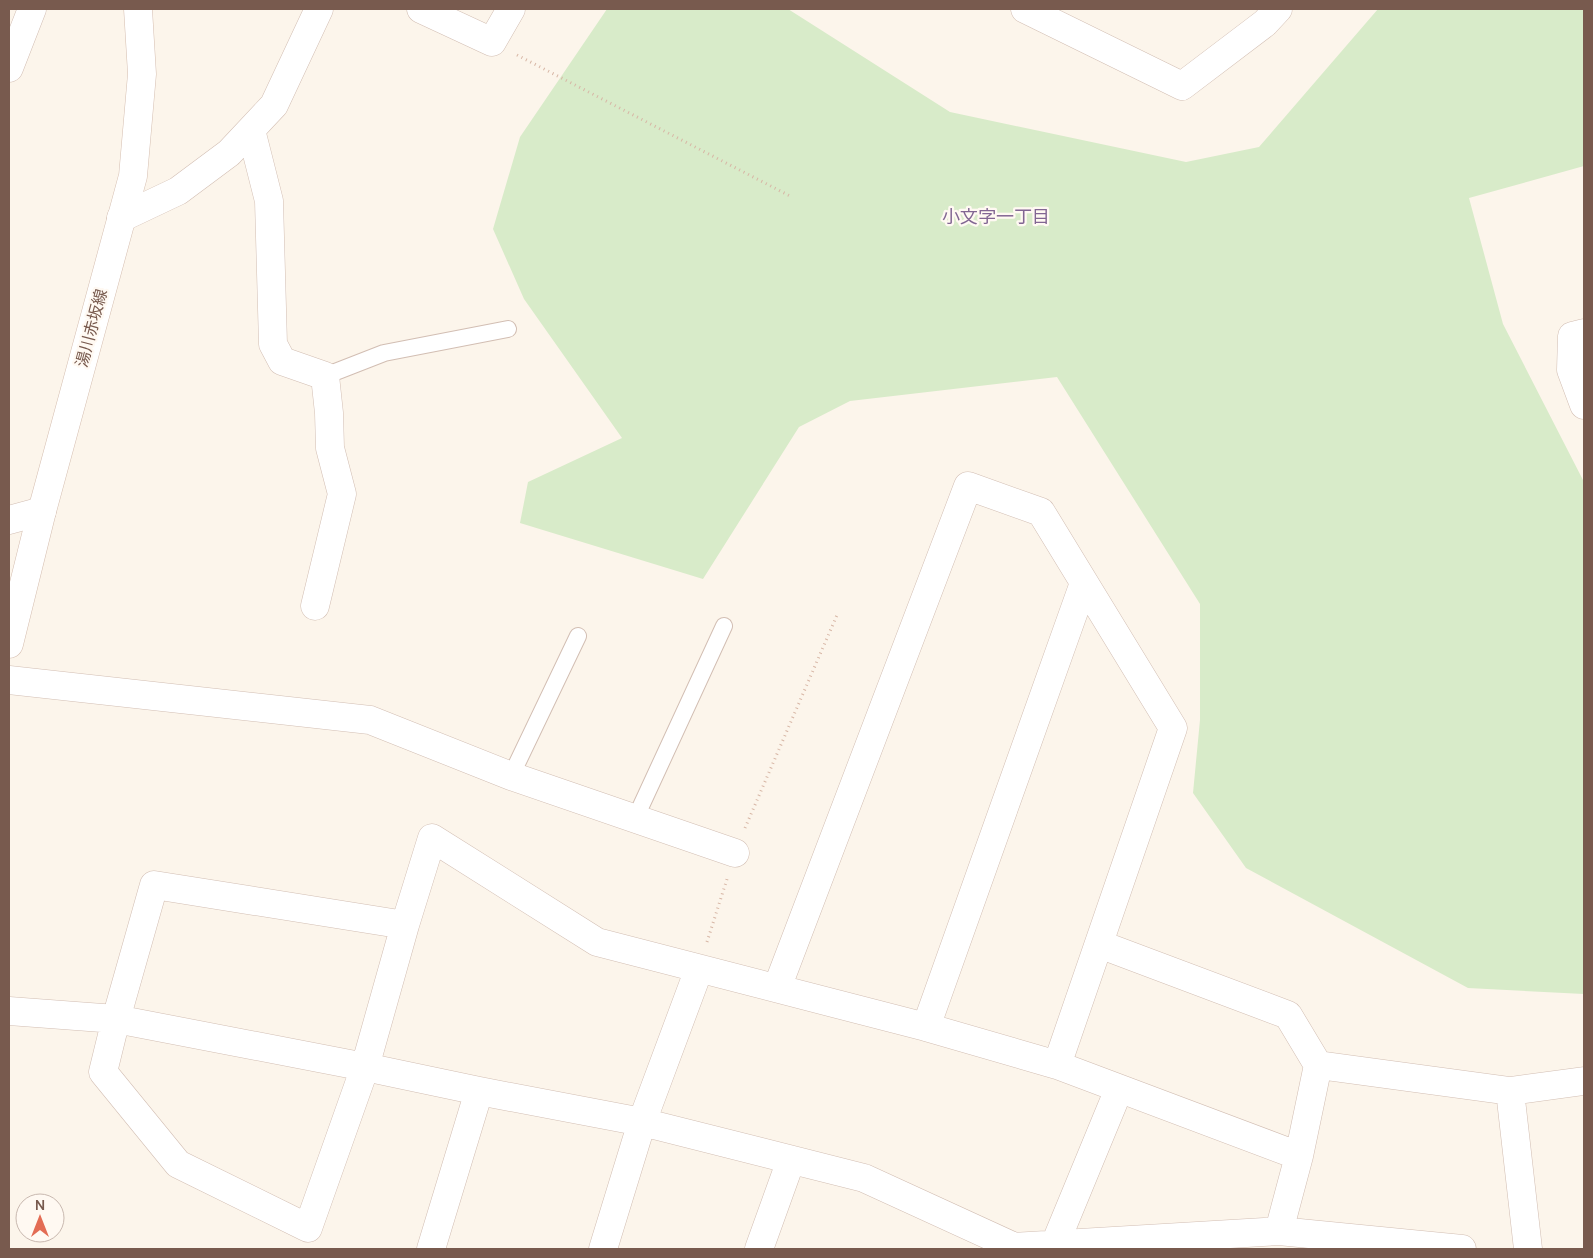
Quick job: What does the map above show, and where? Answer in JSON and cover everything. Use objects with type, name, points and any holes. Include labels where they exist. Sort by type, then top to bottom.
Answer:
[{"type":"street","points":[[9,68],[32,9]]},
{"type":"street","name":"湯川赤坂線","points":[[9,644],[42,510],[133,176],[142,74],[138,9]]},
{"type":"street","points":[[121,218],[178,191],[229,153],[274,105],[319,9]]},
{"type":"street","points":[[421,9],[492,42],[511,9]]},
{"type":"street","points":[[1025,9],[1182,86],[1265,23],[1278,9]]},
{"type":"street","points":[[250,130],[268,201],[273,344],[282,361],[325,376],[330,413],[330,448],[342,494],[315,606]]},
{"type":"street","points":[[1584,333],[1572,336],[1571,370],[1584,405]]},
{"type":"street","points":[[777,988],[968,486],[1041,512],[1173,728],[1057,1065]]},
{"type":"street","points":[[9,520],[42,510]]},
{"type":"street","points":[[926,1028],[1084,583]]},
{"type":"street","points":[[9,680],[370,720],[511,776],[734,853]]},
{"type":"street","points":[[405,926],[154,884],[103,1072],[178,1164],[308,1228],[365,1067],[432,838],[597,942],[777,988],[1057,1065],[1299,1156]]},
{"type":"street","points":[[1099,944],[1288,1015],[1318,1065],[1299,1156],[1279,1232]]},
{"type":"street","points":[[602,1249],[642,1122],[698,969]]},
{"type":"street","points":[[9,1011],[116,1019],[642,1122],[864,1178],[1016,1248],[1055,1244],[1279,1232],[1462,1249]]},
{"type":"street","points":[[1318,1065],[1510,1091],[1584,1080]]},
{"type":"street","points":[[1055,1244],[1119,1089]]},
{"type":"street","points":[[431,1249],[479,1091]]},
{"type":"street","points":[[1510,1091],[1528,1249]]},
{"type":"street","points":[[759,1249],[791,1160]]},
{"type":"lane","points":[[325,376],[384,353],[508,329]]},
{"type":"lane","points":[[635,819],[724,626]]},
{"type":"lane","points":[[511,776],[578,636]]},
{"type":"path","points":[[492,42],[790,196]]},
{"type":"path","points":[[698,969],[734,853],[837,615]]},
{"type":"green space","points":[[607,9],[788,9],[950,112],[1186,162],[1259,147],[1378,9],[1584,9],[1584,166],[1469,198],[1503,324],[1584,482],[1584,994],[1468,988],[1246,868],[1193,793],[1200,720],[1200,604],[1057,377],[850,401],[799,427],[703,579],[520,523],[528,482],[622,438],[524,299],[493,229],[520,137]]},
{"type":"district","name":"小文字一丁目","points":[[996,216]]}]
